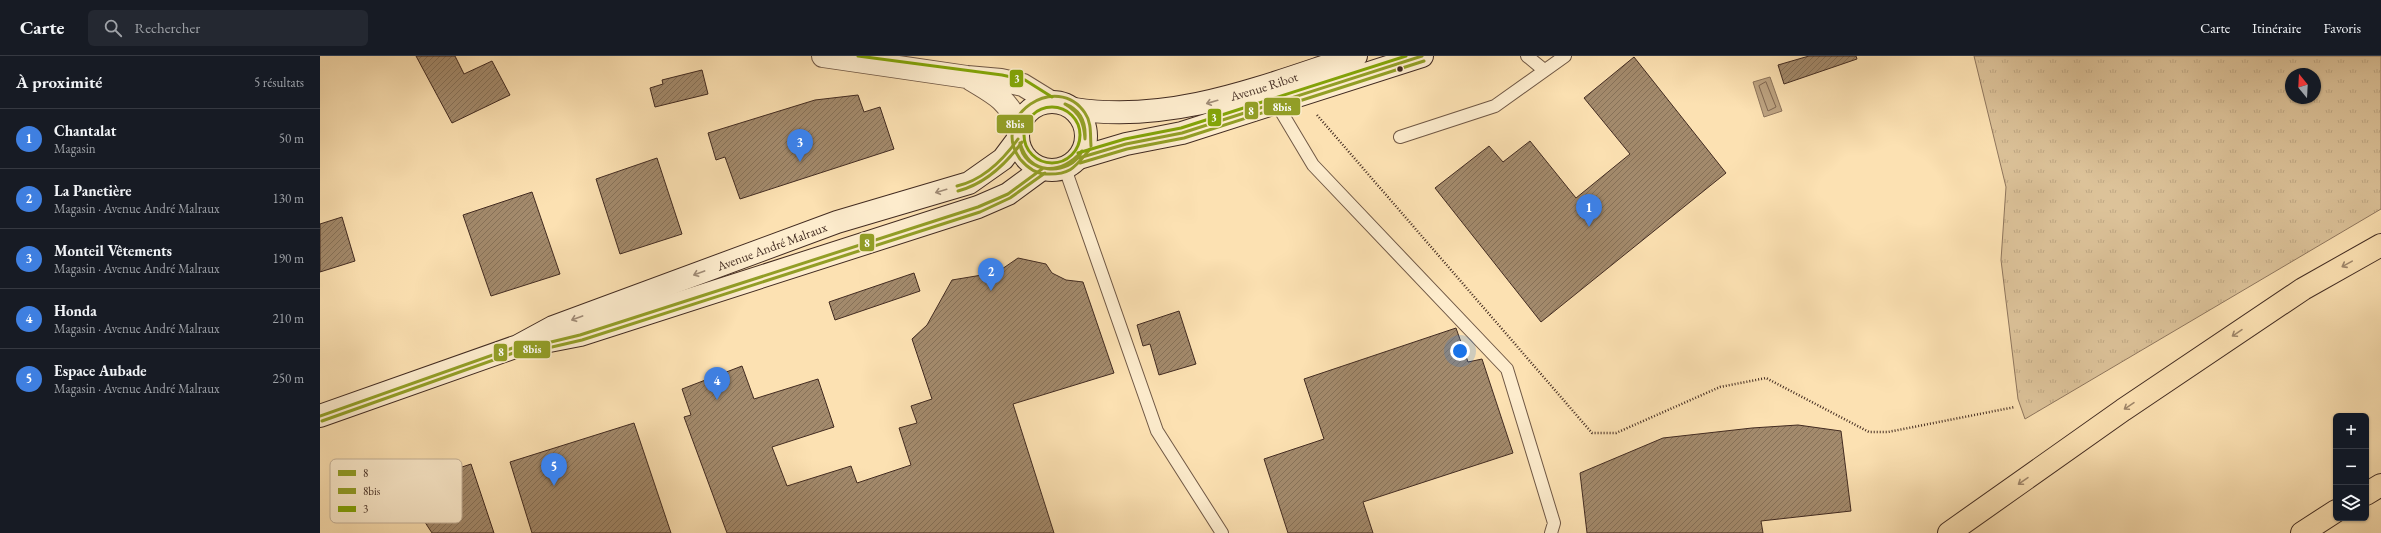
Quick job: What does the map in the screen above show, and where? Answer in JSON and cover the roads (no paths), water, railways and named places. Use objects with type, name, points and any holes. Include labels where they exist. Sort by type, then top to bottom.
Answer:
[{"type":"highway","points":[[1949,533],[2123,410],[2296,293],[2381,246]]},
{"type":"highway","points":[[2369,492],[2381,485]]},
{"type":"highway","points":[[2302,533],[2333,513]]},
{"type":"street","points":[[823,56],[967,77],[1001,80],[1023,85],[1049,101]]},
{"type":"street","name":"Avenue Ribot","points":[[1074,109],[1100,113],[1171,110],[1209,103],[1356,56]]},
{"type":"street","name":"Avenue Ribot","points":[[1074,162],[1126,144],[1182,133],[1422,56]]},
{"type":"street","points":[[967,77],[1002,98],[1012,111],[1022,152],[1030,162],[1042,169],[1056,170],[1074,162],[1086,146],[1087,132],[1083,119],[1074,109],[1062,102],[1049,101],[1036,105],[1025,114],[1018,132]]},
{"type":"street","name":"Avenue André Malraux","points":[[320,416],[518,346],[553,327],[837,222],[969,183],[1003,159],[1018,132]]},
{"type":"street","name":"Avenue André Malraux","points":[[518,346],[551,342],[580,335],[978,207],[1008,194],[1042,169]]},
{"type":"lane","points":[[1527,56],[1544,70]]},
{"type":"lane","points":[[1400,137],[1495,106],[1565,56]]},
{"type":"lane","points":[[1276,103],[1313,165],[1507,369],[1554,523],[1551,533]]},
{"type":"lane","points":[[1074,162],[1068,177],[1157,431],[1222,533]]},
{"type":"water","points":[[1770,77],[1782,111],[1764,117],[1753,82]]},
{"type":"place","name":"Monteil Vêtements","points":[[800,162]]},
{"type":"place","name":"Chantalat","points":[[1589,227]]},
{"type":"place","name":"La Panetière","points":[[991,291]]},
{"type":"place","name":"Honda","points":[[717,400]]},
{"type":"place","name":"Espace Aubade","points":[[554,486]]}]
